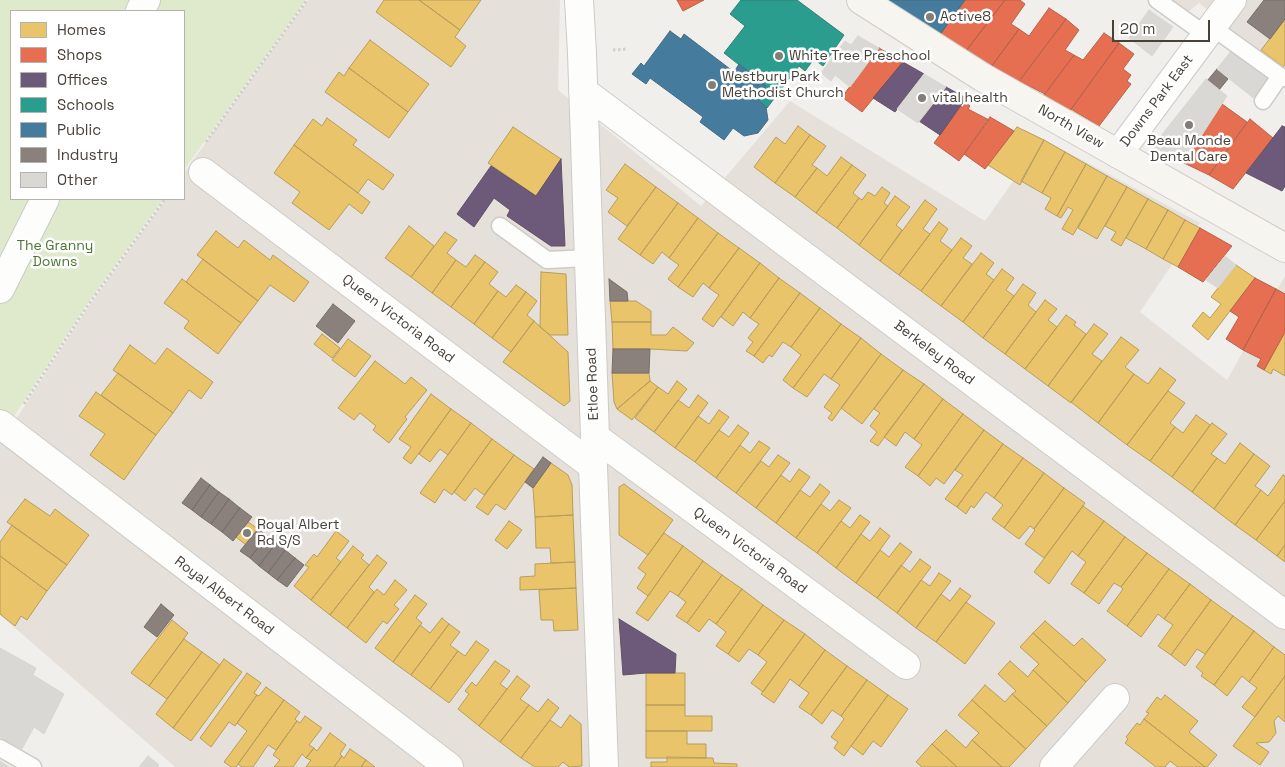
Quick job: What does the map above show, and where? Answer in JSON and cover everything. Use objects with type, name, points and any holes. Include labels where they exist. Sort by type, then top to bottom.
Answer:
[{"type":"main road","name":"North View","points":[[861,0],[982,77],[1285,248]]},
{"type":"street","points":[[556,0],[580,8]]},
{"type":"street","name":"Downs Park East","points":[[1118,154],[1232,0]]},
{"type":"street","name":"Etloe Road","points":[[580,8],[604,767]]},
{"type":"street","name":"Berkeley Road","points":[[583,91],[1285,615]]},
{"type":"street","name":"Queen Victoria Road","points":[[203,158],[593,466]]},
{"type":"street","points":[[0,288],[44,200]]},
{"type":"street","name":"Royal Albert Road","points":[[3,427],[449,767]]},
{"type":"street","name":"Queen Victoria Road","points":[[595,437],[906,665]]},
{"type":"street","points":[[1054,767],[1115,698]]},
{"type":"lane","points":[[1157,0],[1283,77],[1263,100]]},
{"type":"lane","points":[[500,226],[547,260],[589,258]]},
{"type":"lane","points":[[0,748],[33,767]]},
{"type":"path","points":[[203,158],[307,0]]},
{"type":"path","points":[[3,427],[164,200]]},
{"type":"shaded area","points":[[308,0],[560,0],[558,90],[701,206],[790,101],[985,221],[1043,139],[1200,223],[1140,312],[1227,380],[1285,276],[1285,767],[175,767],[0,615],[0,444],[87,309],[165,200],[185,200],[185,172]]},
{"type":"shaded area","points":[[1168,0],[1285,0],[1285,69],[1283,71],[1199,3],[1187,13]]},
{"type":"green space","name":"The Granny Downs","points":[[0,0],[306,0],[185,169],[185,10],[10,10],[10,200],[162,200],[85,307],[0,438]]},
{"type":"building: Homes","points":[[384,0],[419,0],[460,30],[455,37],[466,46],[451,67],[376,12]]},
{"type":"building: Homes","points":[[419,0],[481,0],[460,30]]},
{"type":"building: Homes","points":[[1285,19],[1285,65],[1283,67],[1261,50]]},
{"type":"building: Homes","points":[[370,40],[429,84],[408,112],[349,68]]},
{"type":"building: Homes","points":[[349,68],[408,112],[389,138],[325,92],[339,72],[344,76]]},
{"type":"building: Homes","points":[[327,118],[357,140],[353,145],[394,175],[383,190],[368,179],[358,193],[294,145],[313,119],[322,126]]},
{"type":"building: Homes","points":[[798,126],[810,135],[775,183],[754,167],[776,137],[785,144]]},
{"type":"building: Homes","points":[[513,127],[561,159],[536,196],[488,163]]},
{"type":"building: Homes","points":[[1017,127],[1044,140],[1020,185],[988,165]]},
{"type":"building: Homes","points":[[810,135],[826,146],[812,165],[817,168],[795,197],[775,183]]},
{"type":"building: Homes","points":[[1044,140],[1065,152],[1042,193],[1021,181]]},
{"type":"building: Homes","points":[[294,145],[370,202],[362,214],[349,204],[329,230],[292,203],[300,192],[274,173]]},
{"type":"building: Homes","points":[[1065,152],[1086,164],[1057,216],[1045,209],[1051,198],[1042,193]]},
{"type":"building: Homes","points":[[841,157],[852,165],[816,213],[795,197],[817,168],[827,176]]},
{"type":"building: Homes","points":[[625,164],[656,187],[627,226],[608,212],[618,198],[606,190]]},
{"type":"building: Homes","points":[[1086,164],[1107,176],[1073,235],[1062,229],[1073,210],[1068,207],[1061,218],[1057,216]]},
{"type":"building: Homes","points":[[852,165],[866,175],[853,193],[859,198],[837,228],[816,213]]},
{"type":"building: Homes","points":[[1107,176],[1127,187],[1097,239],[1078,228]]},
{"type":"building: Homes","points":[[656,187],[678,203],[640,255],[618,239]]},
{"type":"building: Homes","points":[[882,187],[890,193],[884,203],[888,206],[859,245],[837,228],[859,198],[862,200],[868,192],[875,196]]},
{"type":"building: Homes","points":[[1127,187],[1148,199],[1121,246],[1111,240],[1116,232],[1105,226]]},
{"type":"building: Homes","points":[[895,196],[910,207],[896,225],[902,230],[880,261],[859,245]]},
{"type":"building: Homes","points":[[1148,199],[1168,210],[1146,249],[1126,238]]},
{"type":"building: Homes","points":[[925,200],[937,209],[923,229],[930,234],[899,275],[880,261]]},
{"type":"building: Homes","points":[[678,203],[698,218],[669,258],[662,252],[653,264],[640,255]]},
{"type":"building: Homes","points":[[1168,210],[1185,220],[1163,259],[1146,249]]},
{"type":"building: Homes","points":[[698,218],[718,233],[678,287],[668,279],[679,265],[669,258]]},
{"type":"building: Homes","points":[[1185,220],[1200,228],[1178,267],[1163,259]]},
{"type":"building: Homes","points":[[939,222],[948,229],[940,241],[952,250],[921,291],[899,275]]},
{"type":"building: Homes","points":[[409,226],[434,246],[411,277],[385,258]]},
{"type":"building: Homes","points":[[216,231],[238,248],[244,240],[270,260],[273,255],[309,282],[294,302],[270,285],[258,301],[197,255]]},
{"type":"building: Homes","points":[[445,232],[457,240],[447,253],[456,260],[432,293],[411,277]]},
{"type":"building: Homes","points":[[718,233],[739,248],[709,288],[703,283],[693,297],[678,287]]},
{"type":"building: Homes","points":[[961,238],[972,246],[963,258],[972,264],[941,306],[921,291]]},
{"type":"building: Homes","points":[[739,248],[760,263],[713,327],[702,319],[719,295],[709,288]]},
{"type":"building: Homes","points":[[981,253],[994,263],[986,274],[994,280],[963,322],[941,306]]},
{"type":"building: Homes","points":[[475,255],[485,262],[451,307],[432,293],[456,260],[466,267]]},
{"type":"building: Homes","points":[[203,259],[258,301],[241,323],[186,282]]},
{"type":"building: Homes","points":[[485,262],[498,272],[489,284],[498,291],[474,324],[451,307]]},
{"type":"building: Homes","points":[[760,263],[779,278],[750,318],[743,312],[733,326],[721,317]]},
{"type":"building: Homes","points":[[1236,265],[1255,278],[1208,340],[1192,326],[1203,312],[1210,318],[1221,304],[1211,297]]},
{"type":"building: Homes","points":[[1002,269],[1014,278],[1006,290],[1014,296],[983,338],[963,322]]},
{"type":"building: Homes","points":[[541,272],[566,274],[568,335],[550,335],[540,327]]},
{"type":"building: Homes","points":[[779,278],[800,293],[754,356],[746,351],[753,342],[748,338],[759,324],[750,318]]},
{"type":"building: Homes","points":[[182,279],[241,323],[218,354],[184,328],[189,321],[164,303]]},
{"type":"building: Homes","points":[[1023,284],[1036,293],[1028,305],[1036,312],[1005,354],[983,338]]},
{"type":"building: Homes","points":[[516,285],[526,292],[492,338],[474,324],[498,291],[506,297]]},
{"type":"building: Homes","points":[[526,292],[537,301],[527,315],[534,321],[511,352],[492,338]]},
{"type":"building: Homes","points":[[800,293],[820,308],[791,347],[783,342],[772,357],[769,355],[763,363],[754,356]]},
{"type":"building: Homes","points":[[1045,300],[1057,309],[1048,320],[1057,327],[1025,369],[1005,354]]},
{"type":"building: Homes","points":[[610,301],[636,301],[651,311],[651,322],[612,322]]},
{"type":"building: Homes","points":[[820,308],[841,324],[793,388],[783,380],[801,355],[791,347]]},
{"type":"building: Homes","points":[[1066,315],[1076,322],[1074,325],[1086,334],[1048,386],[1025,369]]},
{"type":"building: Homes","points":[[534,321],[568,352],[570,401],[564,406],[503,362]]},
{"type":"building: Homes","points":[[612,322],[651,322],[651,335],[666,335],[673,327],[694,343],[687,351],[613,349]]},
{"type":"building: Homes","points":[[841,324],[861,338],[831,379],[824,374],[807,397],[793,388]]},
{"type":"building: Homes","points":[[1094,324],[1108,334],[1092,354],[1102,361],[1071,403],[1048,386]]},
{"type":"building: Homes","points":[[1285,332],[1285,376],[1273,369],[1271,374],[1264,370]]},
{"type":"building: Homes","points":[[322,334],[340,348],[332,358],[314,344]]},
{"type":"building: Homes","points":[[1121,337],[1139,350],[1125,367],[1134,374],[1098,423],[1071,402]]},
{"type":"building: Homes","points":[[861,338],[881,354],[832,421],[828,418],[832,413],[824,407],[840,385],[831,379]]},
{"type":"building: Homes","points":[[348,339],[371,356],[355,377],[332,360]]},
{"type":"building: Homes","points":[[130,345],[155,364],[167,348],[213,382],[201,399],[189,390],[173,413],[113,370]]},
{"type":"building: Homes","points":[[881,354],[903,370],[862,424],[841,408]]},
{"type":"building: Homes","points":[[375,361],[405,384],[411,377],[427,390],[405,417],[407,419],[389,443],[373,430],[376,426],[360,413],[354,420],[338,408]]},
{"type":"building: Homes","points":[[1160,368],[1176,380],[1127,445],[1098,423],[1134,374],[1148,384]]},
{"type":"building: Homes","points":[[903,370],[924,384],[878,446],[870,441],[877,432],[870,426],[880,413],[874,409]]},
{"type":"building: Homes","points":[[118,373],[173,413],[156,435],[101,395]]},
{"type":"building: Homes","points":[[612,373],[649,373],[650,381],[617,409],[614,402]]},
{"type":"building: Homes","points":[[650,381],[658,387],[632,420],[617,409]]},
{"type":"building: Homes","points":[[677,381],[687,389],[654,432],[635,418],[658,387],[668,394]]},
{"type":"building: Homes","points":[[924,384],[943,399],[914,439],[905,432],[896,446],[884,437]]},
{"type":"building: Homes","points":[[1168,391],[1185,403],[1170,423],[1175,427],[1150,461],[1127,445]]},
{"type":"building: Homes","points":[[96,392],[156,435],[124,480],[90,455],[105,434],[79,416]]},
{"type":"building: Homes","points":[[431,394],[451,409],[411,464],[403,458],[411,447],[399,439]]},
{"type":"building: Homes","points":[[698,395],[708,403],[675,448],[654,432],[678,400],[689,408]]},
{"type":"building: Homes","points":[[943,399],[963,414],[918,476],[905,467],[922,445],[914,439]]},
{"type":"building: Homes","points":[[451,409],[471,423],[448,455],[440,449],[430,462],[419,454]]},
{"type":"building: Homes","points":[[719,410],[729,417],[695,462],[675,448],[698,416],[709,424]]},
{"type":"building: Homes","points":[[963,414],[984,430],[944,484],[936,478],[930,486],[918,476]]},
{"type":"building: Homes","points":[[1196,415],[1210,425],[1172,477],[1150,461],[1175,427],[1183,433]]},
{"type":"building: Homes","points":[[471,423],[492,439],[452,495],[444,489],[435,503],[420,493]]},
{"type":"building: Homes","points":[[1212,423],[1227,434],[1211,454],[1217,458],[1192,492],[1172,477]]},
{"type":"building: Homes","points":[[738,425],[749,433],[716,478],[695,462],[719,430],[729,437]]},
{"type":"building: Homes","points":[[984,430],[1003,444],[957,507],[945,499],[963,475],[955,470]]},
{"type":"building: Homes","points":[[492,439],[514,455],[484,495],[475,488],[465,501],[454,492]]},
{"type":"building: Homes","points":[[759,441],[770,448],[736,493],[716,478],[740,445],[750,453]]},
{"type":"building: Homes","points":[[1240,443],[1254,454],[1214,509],[1192,492],[1217,458],[1225,464]]},
{"type":"building: Homes","points":[[1003,444],[1023,458],[994,498],[986,492],[974,508],[971,506],[966,514],[957,507]]},
{"type":"building: Homes","points":[[1254,454],[1270,466],[1255,486],[1261,490],[1235,525],[1214,509]]},
{"type":"building: Homes","points":[[514,455],[534,469],[505,510],[496,504],[488,515],[476,507]]},
{"type":"building: Homes","points":[[778,455],[790,463],[756,508],[736,493],[761,461],[769,467]]},
{"type":"building: Homes","points":[[1023,458],[1044,473],[1004,528],[992,519],[1003,505],[994,498]]},
{"type":"building: Homes","points":[[551,463],[568,475],[572,485],[573,515],[535,517],[533,488]]},
{"type":"building: Homes","points":[[799,469],[810,477],[776,523],[756,508],[781,475],[790,482]]},
{"type":"building: Homes","points":[[1044,473],[1064,488],[1034,529],[1030,526],[1019,539],[1004,528]]},
{"type":"building: Homes","points":[[1283,475],[1285,476],[1285,501],[1256,540],[1235,525],[1261,490],[1268,496]]},
{"type":"building: Homes","points":[[624,484],[673,520],[648,555],[619,535],[619,487]]},
{"type":"building: Homes","points":[[820,484],[830,492],[796,538],[776,523],[800,490],[810,497]]},
{"type":"building: Homes","points":[[1064,488],[1085,503],[1044,558],[1025,544]]},
{"type":"building: Homes","points":[[25,499],[50,516],[55,509],[89,535],[67,565],[7,522]]},
{"type":"building: Homes","points":[[839,500],[851,508],[817,553],[796,538],[821,504],[830,511]]},
{"type":"building: Homes","points":[[1285,501],[1285,545],[1277,556],[1256,540]]},
{"type":"building: Homes","points":[[1083,506],[1104,521],[1078,556],[1072,551],[1049,584],[1034,572]]},
{"type":"building: Homes","points":[[573,515],[575,562],[551,563],[550,548],[536,548],[535,517]]},
{"type":"building: Homes","points":[[860,515],[870,522],[836,568],[817,553],[841,521],[850,528]]},
{"type":"building: Homes","points":[[509,521],[522,530],[507,549],[495,540]]},
{"type":"building: Homes","points":[[1104,521],[1125,537],[1084,593],[1071,584],[1086,562],[1078,556]]},
{"type":"building: Homes","name":"Royal Albert Rd S/S","points":[[248,522],[258,529],[246,545],[236,537]]},
{"type":"building: Homes","points":[[12,525],[67,565],[47,591],[0,556],[0,542]]},
{"type":"building: Homes","points":[[880,528],[890,536],[856,583],[836,568],[861,534],[870,541]]},
{"type":"building: Homes","points":[[336,531],[349,541],[336,558],[341,562],[311,600],[294,586],[309,567],[305,565],[314,554],[317,557]]},
{"type":"building: Homes","points":[[664,533],[683,546],[648,596],[637,588],[646,574],[638,568]]},
{"type":"building: Homes","points":[[1125,537],[1147,553],[1121,587],[1114,583],[1099,604],[1084,593]]},
{"type":"building: Homes","points":[[900,543],[912,552],[877,598],[856,583],[880,550],[889,557]]},
{"type":"building: Homes","points":[[1285,545],[1285,562],[1277,556]]},
{"type":"building: Homes","points":[[353,546],[364,555],[361,558],[369,565],[330,615],[311,600]]},
{"type":"building: Homes","points":[[683,546],[703,561],[678,596],[670,591],[648,621],[636,613]]},
{"type":"building: Homes","points":[[1147,553],[1169,569],[1127,626],[1107,611],[1123,589],[1121,587]]},
{"type":"building: Homes","points":[[377,555],[387,563],[369,587],[374,592],[347,628],[330,615]]},
{"type":"building: Homes","points":[[0,556],[47,591],[27,620],[21,616],[15,626],[0,614]]},
{"type":"building: Homes","points":[[920,559],[931,567],[897,613],[877,598],[901,565],[910,572]]},
{"type":"building: Homes","points":[[703,561],[722,575],[687,623],[676,616],[686,602],[678,596]]},
{"type":"building: Homes","points":[[575,562],[576,588],[520,590],[520,577],[535,576],[535,564]]},
{"type":"building: Homes","points":[[1169,569],[1190,584],[1164,619],[1158,614],[1141,637],[1127,626]]},
{"type":"building: Homes","points":[[939,573],[951,581],[916,628],[897,613],[921,580],[930,586]]},
{"type":"building: Homes","points":[[722,575],[742,589],[716,624],[709,619],[699,632],[687,623]]},
{"type":"building: Homes","points":[[395,580],[407,590],[394,605],[399,609],[387,624],[383,621],[366,643],[347,628],[377,589],[384,595]]},
{"type":"building: Homes","points":[[1190,584],[1211,600],[1171,655],[1158,646],[1173,625],[1164,619]]},
{"type":"building: Homes","points":[[576,588],[578,630],[554,631],[553,620],[541,620],[539,590]]},
{"type":"building: Homes","points":[[960,588],[971,596],[936,642],[916,628],[941,594],[950,601]]},
{"type":"building: Homes","points":[[742,589],[763,605],[728,654],[716,646],[726,632],[716,624]]},
{"type":"building: Homes","points":[[415,595],[427,604],[416,618],[422,623],[393,662],[375,648]]},
{"type":"building: Homes","points":[[1211,600],[1233,616],[1205,654],[1197,649],[1185,666],[1171,655]]},
{"type":"building: Homes","points":[[966,602],[995,623],[965,664],[936,642]]},
{"type":"building: Homes","points":[[763,605],[784,620],[758,655],[749,649],[739,662],[728,654]]},
{"type":"building: Homes","points":[[1233,616],[1254,631],[1214,685],[1201,676],[1203,673],[1196,667]]},
{"type":"building: Homes","points":[[442,618],[449,624],[411,675],[393,662],[420,625],[430,633]]},
{"type":"building: Homes","points":[[172,620],[188,633],[149,686],[131,673]]},
{"type":"building: Homes","points":[[784,620],[805,634],[763,692],[751,683],[767,662],[758,655]]},
{"type":"building: Homes","points":[[1045,621],[1074,646],[1082,638],[1106,660],[1086,682],[1033,633]]},
{"type":"building: Homes","points":[[449,624],[460,632],[450,645],[458,651],[430,689],[411,675]]},
{"type":"building: Homes","points":[[1254,631],[1274,647],[1249,682],[1242,676],[1227,696],[1214,685]]},
{"type":"building: Homes","points":[[1033,633],[1086,682],[1068,703],[1033,670],[1039,664],[1020,647]]},
{"type":"building: Homes","points":[[805,634],[825,650],[799,686],[790,679],[774,703],[761,694]]},
{"type":"building: Homes","points":[[184,639],[202,652],[167,699],[149,686]]},
{"type":"building: Homes","points":[[476,641],[489,650],[449,703],[430,689],[458,651],[465,656]]},
{"type":"building: Homes","points":[[1274,647],[1285,655],[1285,676],[1255,717],[1242,707],[1257,688],[1249,682]]},
{"type":"building: Homes","points":[[825,650],[847,666],[811,715],[799,707],[809,693],[799,686]]},
{"type":"building: Homes","points":[[202,652],[220,665],[173,728],[156,714]]},
{"type":"building: Homes","points":[[224,659],[242,672],[191,741],[173,728]]},
{"type":"building: Homes","points":[[495,661],[510,671],[500,684],[507,689],[479,726],[458,709],[469,694],[465,691],[472,682],[476,686]]},
{"type":"building: Homes","points":[[1010,661],[1028,677],[1033,670],[1068,703],[1047,726],[1012,694],[1016,691],[998,674]]},
{"type":"building: Homes","points":[[847,666],[867,680],[841,716],[832,710],[822,724],[811,715]]},
{"type":"building: Homes","points":[[247,673],[261,683],[254,693],[257,695],[235,726],[229,722],[211,747],[200,738]]},
{"type":"building: Homes","points":[[646,673],[685,673],[685,705],[646,705]]},
{"type":"building: Homes","points":[[517,676],[530,686],[520,699],[529,705],[500,742],[479,726]]},
{"type":"building: Homes","points":[[1285,676],[1285,722],[1278,716],[1274,721],[1276,733],[1269,742],[1256,743],[1269,752],[1260,765],[1233,746]]},
{"type":"building: Homes","points":[[867,680],[888,695],[844,756],[834,748],[838,742],[831,737],[844,719],[841,716]]},
{"type":"building: Homes","points":[[985,685],[1005,702],[1012,694],[1047,726],[1026,749],[972,700]]},
{"type":"building: Homes","points":[[266,687],[284,700],[236,767],[231,767],[224,762],[247,731],[237,723],[257,695],[259,696]]},
{"type":"building: Homes","points":[[888,695],[908,709],[881,747],[873,741],[863,755],[851,746]]},
{"type":"building: Homes","points":[[1165,695],[1198,721],[1189,732],[1217,755],[1207,767],[1144,719],[1149,713],[1146,712],[1157,697],[1161,700]]},
{"type":"building: Homes","points":[[548,699],[559,708],[521,758],[500,742],[529,705],[538,712]]},
{"type":"building: Homes","points":[[284,700],[300,712],[295,719],[297,721],[276,750],[268,745],[253,767],[242,767],[238,764]]},
{"type":"building: Homes","points":[[972,700],[1026,749],[1009,767],[1002,767],[972,740],[979,733],[958,715]]},
{"type":"building: Homes","points":[[646,705],[685,705],[685,716],[712,716],[712,731],[646,731]]},
{"type":"building: Homes","points":[[570,715],[581,724],[582,766],[569,767],[563,762],[558,767],[535,767],[521,758],[550,720],[561,728]]},
{"type":"building: Homes","points":[[305,716],[322,728],[309,745],[314,748],[306,758],[302,754],[293,767],[274,767],[280,760],[273,755],[297,721],[300,723]]},
{"type":"building: Homes","points":[[1144,719],[1205,767],[1178,767],[1170,761],[1165,767],[1156,767],[1125,743],[1128,739],[1126,737],[1137,723],[1140,725]]},
{"type":"building: Homes","points":[[946,730],[966,748],[972,740],[1002,767],[957,767],[932,744]]},
{"type":"building: Homes","points":[[646,731],[687,731],[687,744],[706,744],[706,758],[646,758]]},
{"type":"building: Homes","points":[[330,733],[346,745],[340,754],[342,756],[334,767],[306,767],[311,760],[306,758],[314,748],[317,751]]},
{"type":"building: Homes","points":[[932,744],[957,767],[922,767],[916,762]]},
{"type":"building: Homes","points":[[350,749],[366,760],[361,767],[334,767],[342,756],[344,758]]},
{"type":"building: Homes","points":[[667,757],[713,758],[714,763],[737,764],[737,767],[651,767],[651,762],[667,762]]},
{"type":"building: Homes","points":[[366,760],[375,767],[361,767]]},
{"type":"building: Shops","points":[[677,0],[704,0],[683,11]]},
{"type":"building: Shops","points":[[965,0],[1005,0],[966,51],[940,34]]},
{"type":"building: Shops","points":[[1005,0],[1020,0],[1025,4],[1011,24],[1019,29],[991,67],[966,51]]},
{"type":"building: Shops","points":[[1049,8],[1066,19],[1018,83],[991,67],[1019,29],[1029,36]]},
{"type":"building: Shops","points":[[1066,19],[1079,30],[1065,50],[1074,55],[1045,94],[1019,81]]},
{"type":"building: Shops","points":[[1104,33],[1119,43],[1070,111],[1043,96],[1074,55],[1083,60]]},
{"type":"building: Shops","points":[[1119,43],[1134,54],[1123,69],[1131,75],[1127,81],[1131,84],[1099,126],[1071,109]]},
{"type":"building: Shops","points":[[879,48],[903,62],[862,112],[842,97]]},
{"type":"building: Shops","points":[[966,103],[970,106],[968,109],[989,120],[959,161],[934,143],[961,106],[962,108]]},
{"type":"building: Shops","points":[[1222,104],[1247,122],[1209,175],[1184,163]]},
{"type":"building: Shops","points":[[990,117],[1014,131],[985,169],[964,154]]},
{"type":"building: Shops","points":[[1250,119],[1273,138],[1233,189],[1209,175]]},
{"type":"building: Shops","points":[[1200,228],[1232,246],[1203,282],[1178,267]]},
{"type":"building: Shops","points":[[1255,278],[1276,289],[1243,350],[1226,339],[1239,317],[1230,311]]},
{"type":"building: Shops","points":[[1276,289],[1285,294],[1285,332],[1264,370],[1257,366],[1261,359],[1243,350]]},
{"type":"building: Offices","points":[[903,62],[924,74],[895,112],[873,98]]},
{"type":"building: Offices","points":[[946,87],[966,98],[940,135],[919,121]]},
{"type":"building: Offices","points":[[1282,126],[1285,127],[1285,186],[1282,191],[1246,173]]},
{"type":"building: Offices","points":[[561,159],[565,246],[551,246],[507,216],[510,210],[494,198],[474,227],[457,214],[491,166],[536,196]]},
{"type":"building: Offices","points":[[619,619],[676,654],[675,673],[623,675]]},
{"type":"building: Schools","name":"White Tree Preschool","points":[[741,0],[797,0],[844,35],[823,66],[814,59],[805,71],[799,66],[767,108],[756,98],[766,86],[724,53],[745,26],[730,14]]},
{"type":"building: Public","name":"Active8","points":[[882,0],[965,0],[939,36]]},
{"type":"building: Public","name":"Westbury Park Methodist Church","points":[[670,31],[681,39],[684,34],[734,72],[739,64],[766,86],[756,98],[766,107],[768,120],[758,133],[744,136],[733,128],[724,140],[700,122],[703,117],[650,78],[646,84],[632,74],[641,63],[644,66]]},
{"type":"building: Industry","points":[[1264,0],[1285,0],[1285,19],[1270,39],[1247,22]]},
{"type":"building: Industry","points":[[1217,69],[1228,79],[1219,90],[1207,81]]},
{"type":"building: Industry","points":[[609,279],[627,292],[628,301],[610,301]]},
{"type":"building: Industry","points":[[333,304],[355,321],[338,343],[316,326]]},
{"type":"building: Industry","points":[[613,349],[650,349],[649,373],[612,373]]},
{"type":"building: Industry","points":[[543,457],[551,463],[533,488],[525,482]]},
{"type":"building: Industry","points":[[201,478],[210,485],[192,510],[182,503]]},
{"type":"building: Industry","points":[[210,485],[219,492],[201,517],[192,510]]},
{"type":"building: Industry","points":[[219,492],[229,499],[211,524],[201,517]]},
{"type":"building: Industry","points":[[229,499],[240,508],[222,532],[211,524]]},
{"type":"building: Industry","points":[[240,508],[252,517],[233,541],[222,532]]},
{"type":"building: Industry","points":[[258,529],[267,536],[250,558],[240,551]]},
{"type":"building: Industry","points":[[267,536],[276,543],[259,566],[250,558]]},
{"type":"building: Industry","points":[[276,543],[285,550],[268,573],[259,566]]},
{"type":"building: Industry","points":[[285,550],[295,558],[277,580],[268,573]]},
{"type":"building: Industry","points":[[295,558],[304,565],[287,587],[277,580]]},
{"type":"building: Industry","points":[[161,604],[174,615],[157,637],[144,627]]},
{"type":"building: Other","points":[[1149,10],[1173,27],[1152,56],[1129,38]]},
{"type":"building: Other","points":[[858,36],[879,48],[850,87],[835,75],[831,81],[821,73],[845,41],[851,45]]},
{"type":"building: Other","points":[[1235,46],[1275,76],[1256,100],[1217,69]]},
{"type":"building: Other","name":"vital health","points":[[924,74],[946,87],[918,123],[897,109]]},
{"type":"building: Other","name":"Beau Monde Dental Care","points":[[1206,79],[1227,96],[1184,163],[1153,146]]},
{"type":"building: Other","points":[[1225,256],[1236,265],[1218,288],[1206,280]]},
{"type":"building: Other","points":[[0,648],[36,668],[33,675],[64,694],[44,734],[34,727],[22,749],[0,737]]},
{"type":"building: Other","points":[[148,756],[159,765],[157,767],[139,767]]},
{"type":"building: Other","points":[[0,761],[9,767],[0,767]]},
{"type":"place","name":"Active8","points":[[930,17]]},
{"type":"place","name":"White Tree Preschool","points":[[779,56]]},
{"type":"place","name":"Westbury Park Methodist Church","points":[[712,85]]},
{"type":"place","name":"vital health","points":[[922,98]]},
{"type":"place","name":"Beau Monde Dental Care","points":[[1189,125]]},
{"type":"place","name":"Royal Albert Rd S/S","points":[[247,533]]}]
